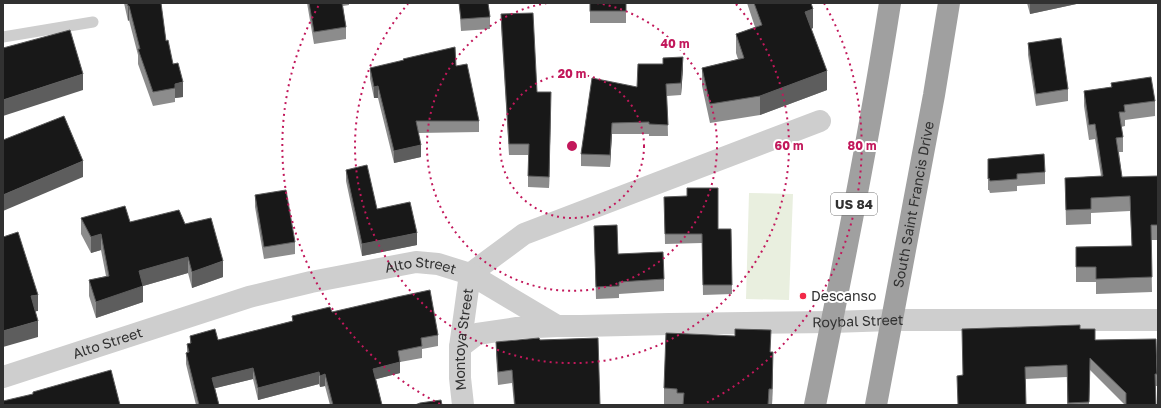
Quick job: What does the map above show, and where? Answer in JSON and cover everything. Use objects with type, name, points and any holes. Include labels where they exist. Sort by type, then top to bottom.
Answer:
[{"type":"highway","name":"US 84","points":[[815,405],[877,87],[890,3]]},
{"type":"highway","name":"South Saint Francis Drive","points":[[876,405],[934,95],[948,3]]},
{"type":"street","name":"Alto Street","points":[[3,377],[249,297],[311,282],[416,262],[438,264],[470,274],[524,234],[820,121]]},
{"type":"street","points":[[470,274],[557,326]]},
{"type":"street","name":"Montoya Street","points":[[463,405],[460,378],[460,347],[470,274]]},
{"type":"street","name":"Roybal Street","points":[[460,347],[478,334],[518,328],[557,326],[892,320],[1158,320]]},
{"type":"lane","points":[[3,37],[92,22]]},
{"type":"green space","points":[[749,193],[793,194],[789,300],[746,299]]},
{"type":"building","points":[[127,3],[161,3],[166,41],[168,40],[173,64],[178,63],[183,82],[175,84],[175,88],[153,92],[138,49],[140,49]]},
{"type":"building","points":[[309,3],[342,3],[346,27],[314,32]]},
{"type":"building","points":[[459,3],[488,3],[490,17],[461,19]]},
{"type":"building","points":[[590,3],[626,3],[626,11],[590,11]]},
{"type":"building","points":[[754,3],[811,3],[813,9],[805,12],[827,71],[760,96],[710,104],[702,68],[744,58],[736,34],[762,25]]},
{"type":"building","points":[[533,13],[537,92],[551,92],[549,177],[528,176],[529,144],[509,144],[501,14]]},
{"type":"building","points":[[70,30],[83,74],[3,100],[3,48]]},
{"type":"building","points":[[1061,38],[1068,89],[1036,94],[1028,43]]},
{"type":"building","points":[[455,47],[456,66],[467,64],[479,121],[416,121],[421,145],[394,151],[378,86],[374,87],[370,68]]},
{"type":"building","points":[[683,57],[681,83],[666,84],[668,125],[649,124],[649,122],[612,123],[610,155],[581,154],[592,78],[637,87],[638,64],[663,64],[663,58]]},
{"type":"building","points":[[1151,77],[1155,101],[1124,105],[1125,112],[1119,112],[1123,137],[1116,138],[1122,177],[1158,176],[1158,225],[1151,225],[1152,277],[1096,279],[1096,267],[1076,267],[1076,247],[1132,246],[1130,196],[1091,198],[1091,209],[1066,210],[1065,178],[1103,176],[1095,124],[1089,125],[1084,91],[1112,87],[1111,83]]},
{"type":"building","points":[[64,116],[83,161],[3,195],[3,140]]},
{"type":"building","points":[[1044,154],[1045,172],[1017,174],[1017,179],[990,181],[989,178],[988,179],[988,159]]},
{"type":"building","points":[[367,165],[377,209],[410,202],[417,233],[362,244],[346,170]]},
{"type":"building","points":[[687,188],[718,188],[718,229],[731,229],[732,285],[703,285],[702,234],[665,234],[664,197],[687,196]]},
{"type":"building","points":[[286,190],[295,242],[264,247],[255,195]]},
{"type":"building","points":[[125,206],[130,222],[179,210],[185,224],[211,218],[223,261],[192,272],[188,257],[139,271],[143,286],[96,302],[89,280],[109,276],[101,234],[91,237],[81,218]]},
{"type":"building","points":[[617,225],[618,254],[663,252],[664,279],[619,282],[619,286],[596,287],[594,226]]},
{"type":"building","points":[[18,232],[38,295],[31,296],[38,321],[3,331],[3,237]]},
{"type":"building","points":[[430,290],[438,335],[421,338],[422,346],[398,351],[400,362],[373,369],[382,405],[333,405],[325,374],[320,376],[319,372],[258,388],[253,368],[212,378],[219,405],[199,405],[186,353],[189,352],[187,344],[191,343],[190,336],[215,329],[218,340],[293,321],[292,316],[330,307],[332,312]]},
{"type":"building","points":[[1080,325],[1080,329],[1095,329],[1095,340],[1156,339],[1156,405],[1126,405],[1126,393],[1090,358],[1089,402],[1068,403],[1067,365],[1025,367],[1026,405],[958,405],[957,376],[963,375],[962,329]]},
{"type":"building","points":[[735,329],[771,330],[770,352],[773,352],[772,389],[769,389],[768,405],[683,405],[684,393],[677,393],[677,389],[664,388],[666,333],[735,336]]},
{"type":"building","points":[[539,338],[540,340],[598,338],[600,405],[515,405],[512,370],[498,372],[496,342]]},
{"type":"building","points":[[111,370],[120,405],[3,405],[3,401],[33,394],[33,392]]},
{"type":"building","points":[[441,400],[442,405],[415,405],[420,403]]},
{"type":"place","name":"Descanso","points":[[803,296]]}]
